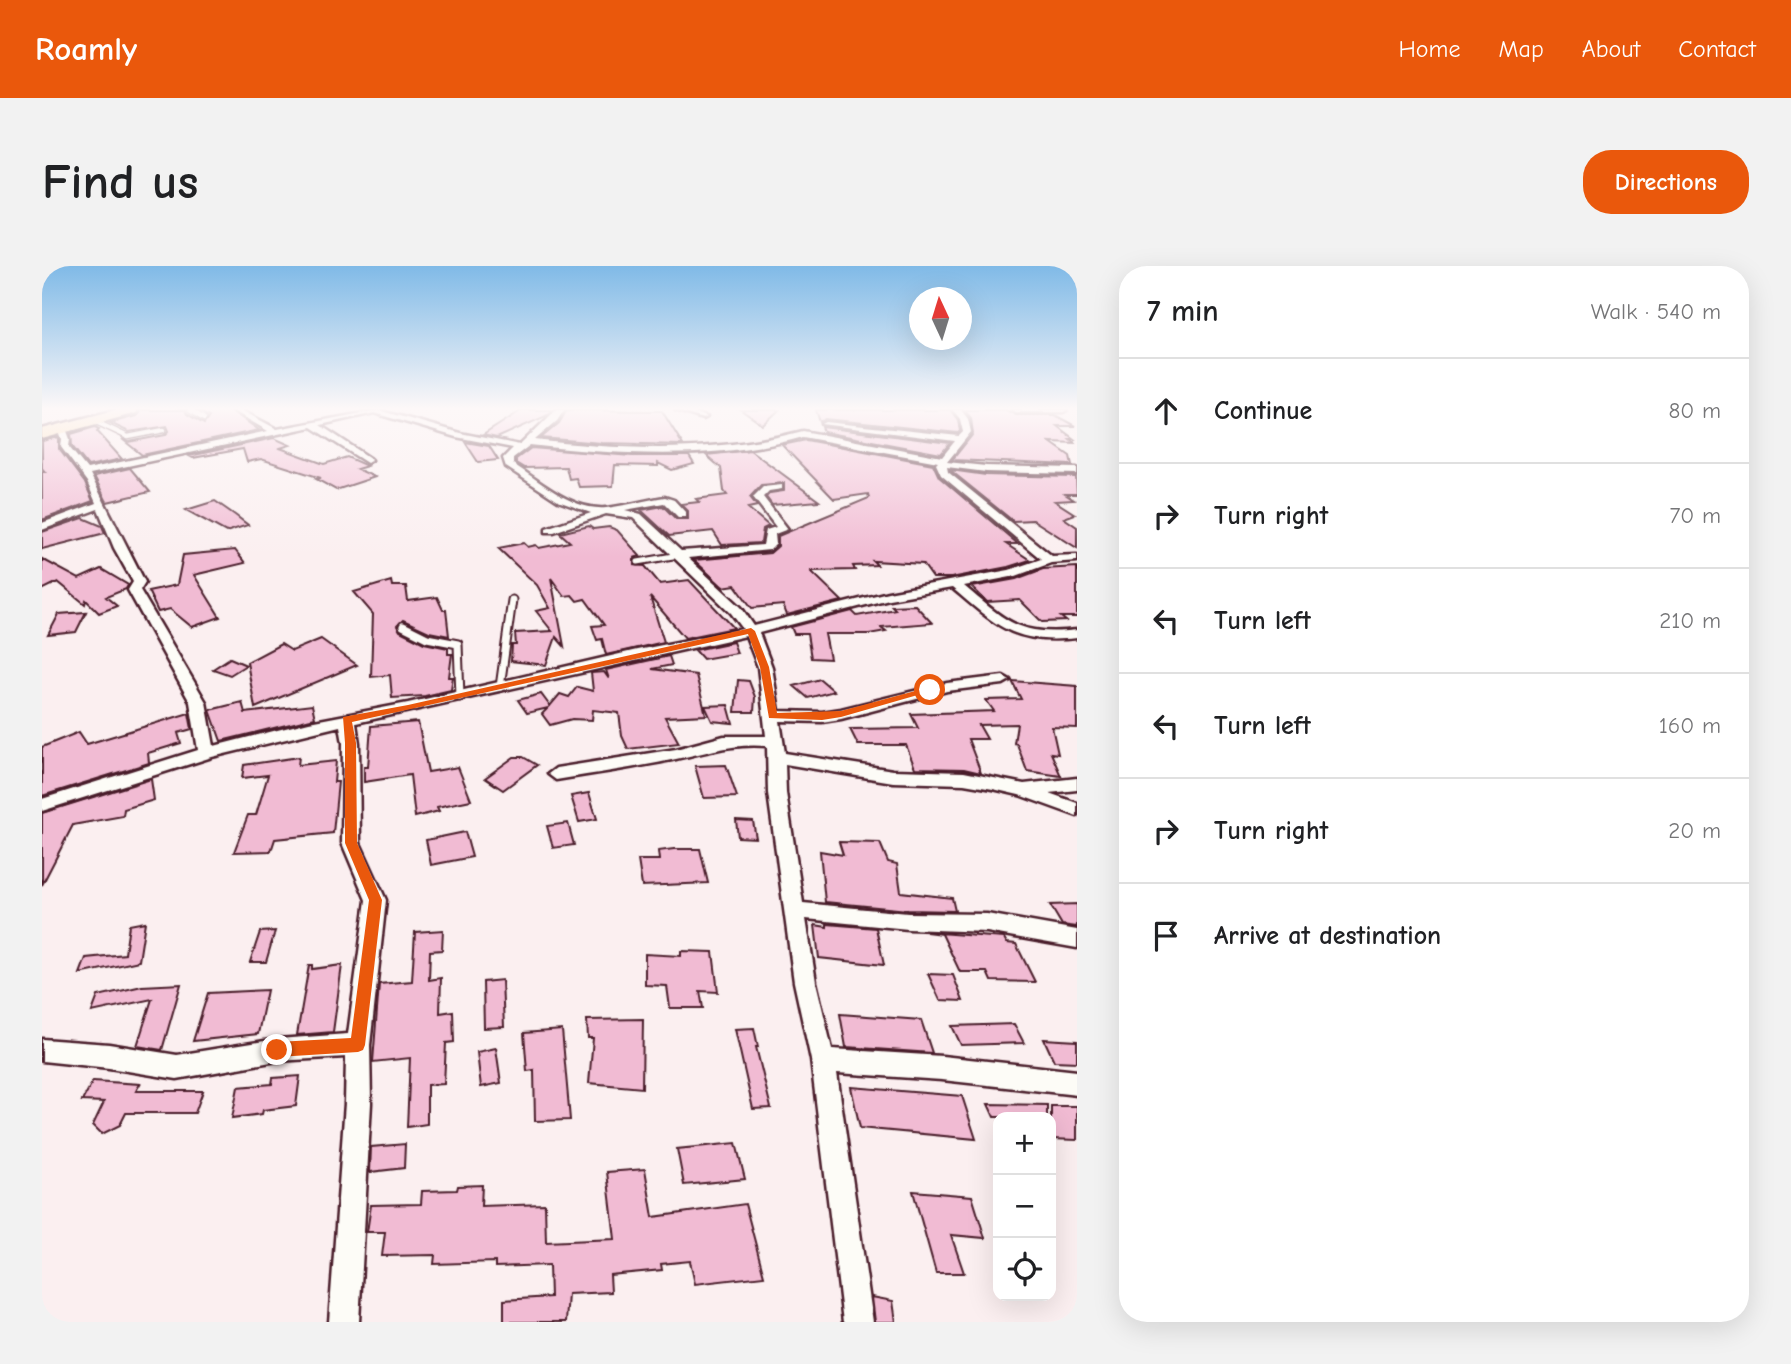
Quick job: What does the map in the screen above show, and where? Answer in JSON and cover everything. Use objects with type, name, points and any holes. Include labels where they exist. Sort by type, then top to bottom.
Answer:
[{"type":"street","points":[[75,459],[85,472],[139,582],[134,590],[148,610],[198,702],[208,753]]},
{"type":"street","points":[[85,472],[144,459]]},
{"type":"street","points":[[508,459],[509,465],[552,495],[582,507],[637,516],[736,610],[751,631],[765,667],[773,716],[777,793],[810,1008],[823,1060],[859,1322]]},
{"type":"street","points":[[928,459],[986,469],[1077,471]]},
{"type":"street","points":[[942,462],[948,477],[1049,560]]},
{"type":"street","points":[[679,555],[766,548],[770,544],[770,532],[783,529],[758,497],[766,489],[779,487]]},
{"type":"street","points":[[550,530],[609,510],[665,500],[682,516]]},
{"type":"street","points":[[42,527],[101,505]]},
{"type":"street","points":[[42,805],[208,753],[346,719],[790,623],[888,596],[1032,568],[1049,560],[1077,558]]},
{"type":"street","points":[[955,584],[1012,630],[1033,636],[1077,634]]},
{"type":"street","points":[[773,716],[812,717],[841,714],[947,687],[1003,680]]},
{"type":"street","points":[[344,1322],[358,1103],[358,1045],[376,900],[351,843],[351,743],[346,719]]},
{"type":"street","points":[[556,774],[676,754],[724,741],[748,739],[776,750],[893,776],[964,778],[1023,790],[1077,810]]},
{"type":"street","points":[[1023,790],[1077,784]]},
{"type":"street","points":[[795,910],[908,921],[987,923],[1077,939]]},
{"type":"street","points":[[42,1050],[109,1056],[177,1067],[277,1050],[358,1045]]},
{"type":"street","points":[[823,1060],[942,1068],[1077,1083]]},
{"type":"lane","points":[[638,562],[679,555]]},
{"type":"lane","points":[[500,687],[512,600]]},
{"type":"lane","points":[[403,626],[427,638],[458,644],[460,696]]},
{"type":"building","points":[[42,459],[67,459],[85,483],[93,501],[42,520],[42,472],[45,472]]},
{"type":"building","points":[[83,459],[121,459],[88,466]]},
{"type":"building","points":[[262,459],[311,459],[324,464],[352,459],[367,466],[357,469],[375,477],[336,490],[316,479],[321,478]]},
{"type":"building","points":[[476,459],[498,460],[478,462]]},
{"type":"building","points":[[516,459],[691,459],[694,464],[672,470],[658,463],[658,466],[615,465],[613,486],[579,487],[576,478],[569,479],[566,467],[524,468],[516,463]]},
{"type":"building","points":[[711,459],[763,459],[819,501],[772,505],[766,497],[770,493],[784,491],[784,483],[761,485],[750,497],[757,506],[748,508],[769,526],[763,529],[761,543],[722,545],[713,531],[669,536],[641,510],[663,506],[676,519],[688,519],[688,511],[681,504],[727,495],[721,468]]},
{"type":"building","points":[[796,459],[908,459],[933,464],[939,477],[1018,544],[1006,544],[1030,560],[951,578],[933,578],[923,564],[873,561],[877,565],[853,566],[855,570],[811,571],[842,601],[787,615],[783,605],[752,608],[735,585],[723,587],[694,560],[770,553],[778,546],[778,536],[869,498],[868,494],[834,499]]},
{"type":"building","points":[[1071,459],[1072,465],[952,460]]},
{"type":"building","points":[[130,468],[150,492],[107,502],[94,476]]},
{"type":"building","points":[[950,470],[986,475],[1076,477],[1077,494],[1065,494],[1074,500],[1055,501],[1075,514],[1064,518],[1077,527],[1077,548],[1033,520],[1013,521]]},
{"type":"building","points":[[215,501],[248,525],[226,532],[186,510]]},
{"type":"building","points":[[83,518],[102,526],[105,533],[42,549],[42,532]]},
{"type":"building","points":[[589,526],[593,529],[609,527],[617,530],[640,556],[634,558],[634,565],[645,566],[660,584],[689,580],[734,628],[685,638],[650,597],[664,642],[606,655],[602,639],[597,640],[592,626],[604,625],[585,599],[577,601],[572,595],[564,596],[551,578],[564,646],[556,637],[546,665],[511,661],[512,645],[516,645],[515,633],[552,631],[536,611],[550,608],[537,585],[498,548],[524,543],[528,547],[536,545],[539,548],[570,542],[560,533]]},
{"type":"building","points":[[235,550],[245,563],[194,575],[220,617],[192,627],[170,609],[158,612],[148,591],[177,585],[183,555]]},
{"type":"building","points":[[42,559],[79,579],[101,569],[128,585],[126,589],[106,597],[117,606],[99,613],[86,600],[85,604],[58,582],[42,590]]},
{"type":"building","points":[[1077,567],[1077,617],[1061,617],[1066,621],[1042,622],[1020,600],[987,602],[972,587],[1016,579],[1043,569]]},
{"type":"building","points":[[391,581],[392,586],[406,586],[408,601],[437,597],[443,610],[446,610],[449,636],[429,632],[403,620],[397,626],[400,631],[424,643],[448,648],[448,654],[452,654],[449,677],[453,677],[451,690],[425,696],[392,698],[390,675],[371,677],[373,614],[354,592]]},
{"type":"building","points":[[915,605],[932,623],[881,627],[886,631],[869,634],[825,634],[830,659],[811,658],[807,634],[794,634],[791,627],[852,611],[857,616],[895,609],[892,606]]},
{"type":"building","points":[[86,612],[76,632],[48,635],[59,614]]},
{"type":"building","points":[[321,639],[357,665],[255,708],[247,662],[281,644],[292,651]]},
{"type":"building","points":[[733,642],[737,653],[703,659],[695,650]]},
{"type":"building","points":[[669,656],[672,665],[652,669],[696,675],[706,715],[665,717],[679,743],[628,749],[622,736],[619,713],[593,710],[592,720],[572,719],[550,725],[542,714],[548,708],[527,713],[518,700],[541,694],[550,706],[560,694],[569,697],[577,687],[593,691],[591,673],[604,672],[609,679],[606,670]]},
{"type":"building","points":[[230,658],[246,665],[230,675],[213,669]]},
{"type":"building","points":[[820,679],[834,691],[808,698],[794,686]]},
{"type":"building","points":[[738,680],[749,681],[755,697],[754,712],[735,712]]},
{"type":"building","points":[[1012,681],[1077,686],[1077,728],[1052,727],[1058,754],[1051,753],[1061,776],[1027,771],[1017,744],[1014,743],[1017,724],[979,725],[987,739],[968,739],[981,773],[964,769],[915,768],[906,745],[858,745],[850,729],[918,728],[911,714],[994,711],[986,700],[1021,699]]},
{"type":"building","points":[[242,702],[245,713],[312,705],[315,718],[221,741],[210,710]]},
{"type":"building","points":[[728,705],[733,723],[712,721],[705,706]]},
{"type":"building","points":[[189,713],[192,729],[178,733],[181,743],[148,753],[149,763],[42,796],[42,747],[79,732],[87,744]]},
{"type":"building","points":[[418,722],[428,772],[458,767],[471,800],[437,807],[439,811],[415,817],[410,775],[364,782],[364,767],[368,767],[371,726]]},
{"type":"building","points":[[299,757],[298,765],[336,761],[334,782],[338,782],[333,833],[275,839],[271,851],[234,852],[248,815],[256,815],[268,775],[242,778],[244,765]]},
{"type":"building","points":[[514,757],[523,757],[537,765],[503,790],[485,778]]},
{"type":"building","points":[[726,765],[737,797],[704,798],[695,766]]},
{"type":"building","points":[[151,779],[154,800],[124,809],[123,816],[73,825],[42,885],[42,813]]},
{"type":"building","points":[[589,793],[597,819],[579,822],[571,796]]},
{"type":"building","points":[[736,820],[753,821],[756,838],[738,837]]},
{"type":"building","points":[[568,823],[574,845],[553,848],[547,826]]},
{"type":"building","points":[[465,832],[472,857],[431,865],[426,840]]},
{"type":"building","points":[[839,842],[880,843],[888,862],[897,864],[901,892],[952,898],[955,911],[908,910],[825,902],[820,851],[843,855]]},
{"type":"building","points":[[700,849],[708,883],[642,886],[638,860],[659,860],[658,851]]},
{"type":"building","points":[[1077,904],[1077,927],[1062,925],[1050,905]]},
{"type":"building","points":[[145,922],[139,961],[80,974],[86,958],[125,954],[129,925]]},
{"type":"building","points":[[827,924],[876,928],[884,965],[819,958],[815,925],[827,927]]},
{"type":"building","points":[[443,930],[442,950],[430,951],[429,980],[441,978],[440,1013],[453,1011],[454,1042],[446,1043],[444,1084],[427,1085],[427,1124],[407,1127],[410,1058],[373,1062],[379,984],[412,981],[415,932]]},
{"type":"building","points":[[275,931],[266,962],[250,962],[260,932]]},
{"type":"building","points":[[926,932],[1004,938],[1007,943],[1016,944],[1035,982],[991,981],[987,972],[960,972],[942,934]]},
{"type":"building","points":[[681,951],[713,952],[718,992],[700,991],[703,1008],[670,1008],[667,986],[645,985],[645,954],[681,956]]},
{"type":"building","points":[[309,965],[312,965],[312,969],[342,965],[333,1032],[297,1035]]},
{"type":"building","points":[[928,974],[953,975],[963,1001],[940,1000]]},
{"type":"building","points":[[502,980],[504,1027],[484,1028],[483,982]]},
{"type":"building","points":[[181,984],[162,1050],[137,1046],[152,999],[92,1012],[98,996],[142,986]]},
{"type":"building","points":[[267,990],[258,1034],[193,1041],[208,993]]},
{"type":"building","points":[[840,1014],[921,1020],[932,1053],[846,1047]]},
{"type":"building","points":[[643,1019],[642,1088],[589,1083],[593,1038],[588,1038],[587,1020]]},
{"type":"building","points":[[1014,1024],[1024,1043],[961,1045],[952,1026]]},
{"type":"building","points":[[754,1028],[771,1108],[753,1109],[735,1029]]},
{"type":"building","points":[[562,1030],[570,1120],[535,1121],[534,1070],[527,1071],[524,1033]]},
{"type":"building","points":[[1044,1039],[1077,1041],[1077,1062],[1054,1061]]},
{"type":"building","points":[[496,1048],[501,1083],[481,1087],[477,1052]]},
{"type":"building","points":[[300,1076],[296,1106],[263,1110],[262,1114],[232,1118],[238,1087],[272,1084],[273,1078]]},
{"type":"building","points":[[93,1081],[140,1084],[136,1091],[203,1091],[195,1113],[126,1113],[120,1125],[102,1134],[93,1125],[104,1102],[82,1101]]},
{"type":"building","points":[[851,1087],[962,1096],[976,1139],[860,1128]]},
{"type":"building","points":[[988,1104],[1047,1105],[1047,1112],[993,1112],[993,1115]]},
{"type":"building","points":[[1051,1106],[1077,1106],[1077,1140],[1056,1139],[1056,1112],[1051,1112]]},
{"type":"building","points":[[736,1143],[745,1179],[684,1185],[677,1149]]},
{"type":"building","points":[[405,1144],[404,1168],[370,1172],[371,1147]]},
{"type":"building","points":[[645,1169],[653,1217],[745,1204],[764,1276],[695,1284],[690,1261],[661,1264],[662,1270],[610,1275],[611,1292],[568,1294],[566,1322],[504,1322],[504,1300],[550,1297],[549,1265],[495,1267],[495,1262],[434,1264],[435,1255],[382,1256],[385,1232],[367,1232],[371,1205],[421,1204],[422,1191],[457,1190],[458,1186],[482,1185],[481,1206],[545,1204],[546,1242],[615,1239],[607,1172]]},
{"type":"building","points":[[913,1191],[972,1196],[985,1238],[951,1235],[964,1273],[936,1273]]},
{"type":"building","points":[[872,1297],[893,1301],[896,1322],[875,1322]]},
{"type":"route","points":[[277,1050],[358,1045],[376,900],[351,843],[351,743],[346,719],[408,708],[637,654],[751,631],[765,667],[773,716],[841,714],[930,690]]}]
